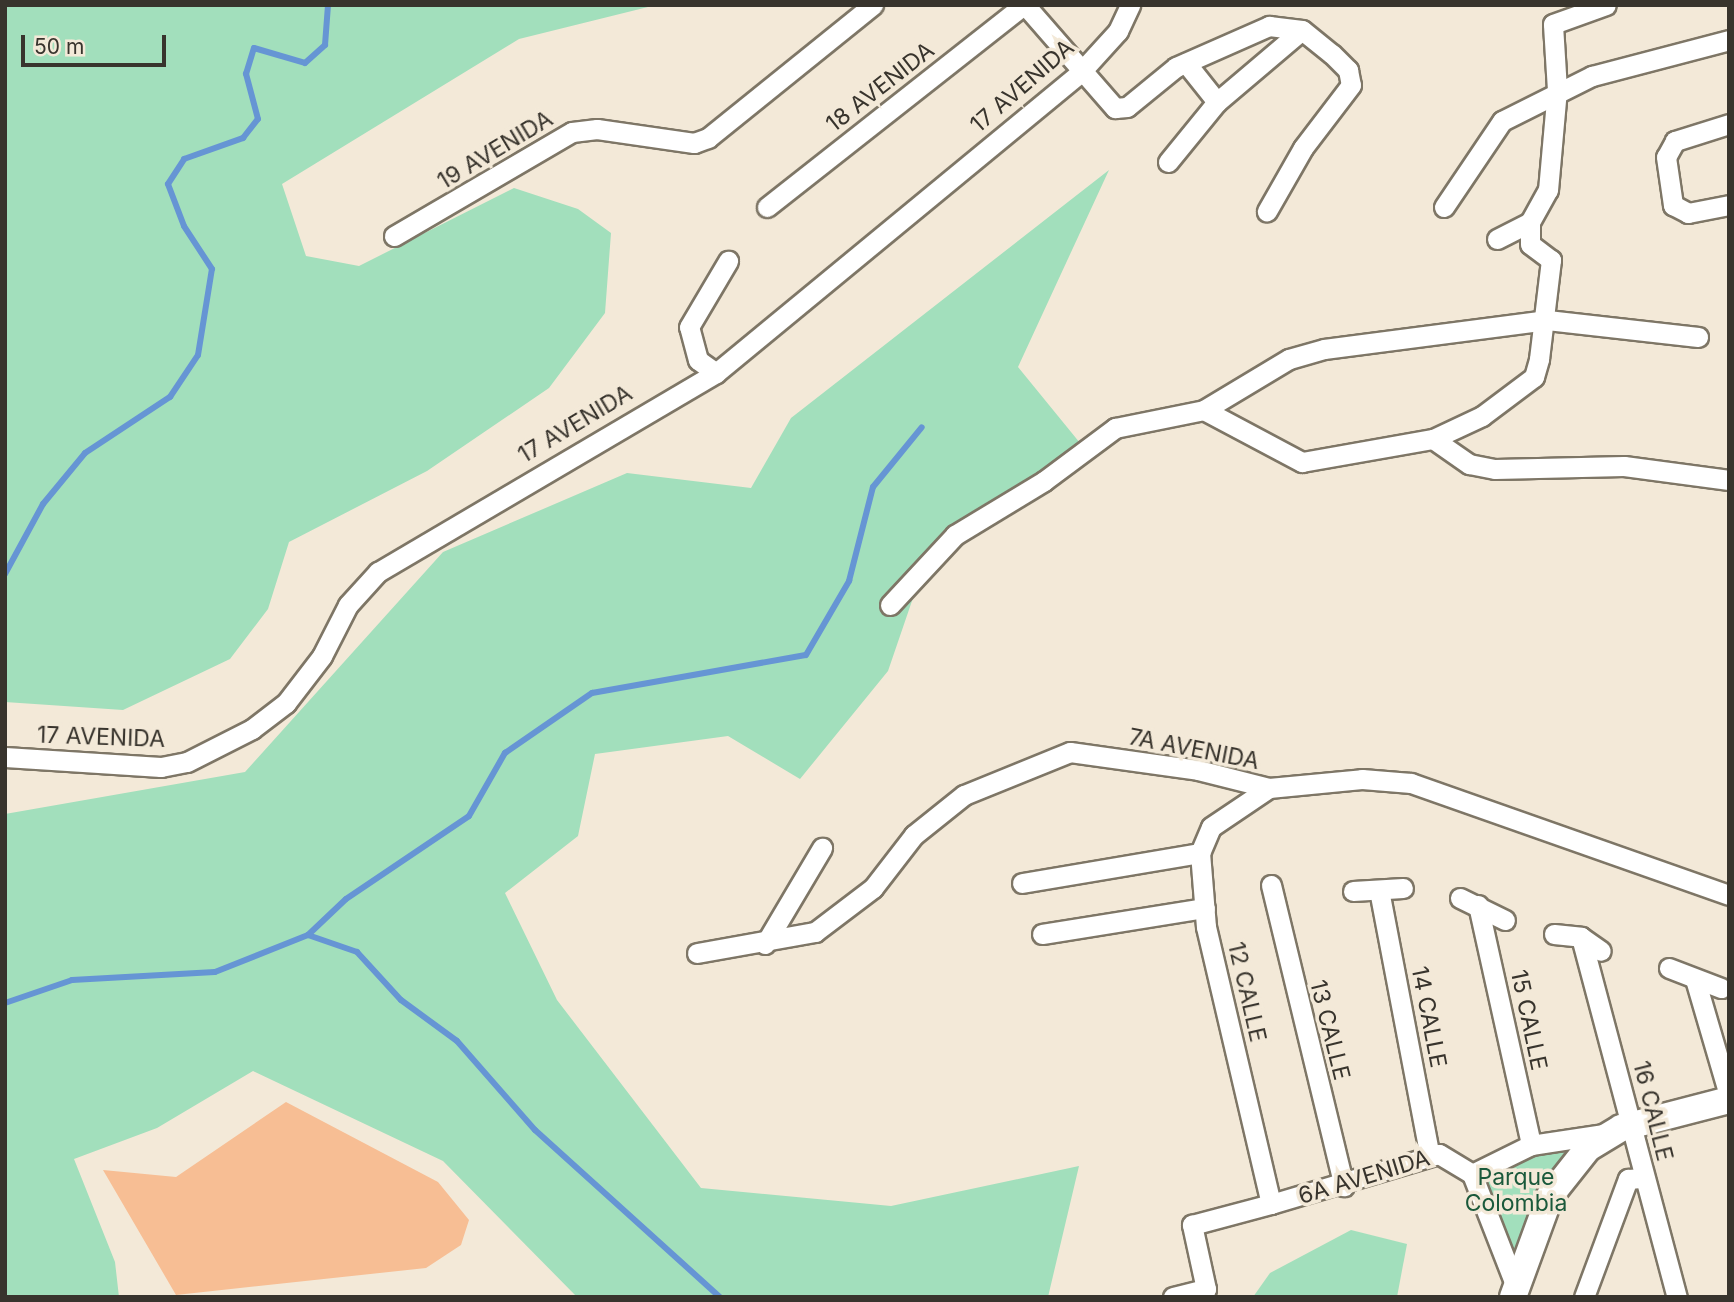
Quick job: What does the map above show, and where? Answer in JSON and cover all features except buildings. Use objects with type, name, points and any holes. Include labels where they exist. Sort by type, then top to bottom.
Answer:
[{"type":"main road","points":[[1515,1292],[1558,1182],[1604,1134],[1729,1097]]},
{"type":"street","name":"19 AVENIDA","points":[[394,236],[572,132],[597,129],[694,143],[708,138],[873,5]]},
{"type":"street","points":[[1024,5],[1079,74],[1115,108],[1127,107],[1185,63],[1269,26],[1302,30],[1348,70],[1351,85],[1303,148],[1267,211]]},
{"type":"street","name":"18 AVENIDA","points":[[767,206],[1024,5]]},
{"type":"street","name":"17 AVENIDA","points":[[5,757],[161,766],[218,749],[286,703],[322,656],[348,605],[378,572],[716,373],[1079,74],[1118,31],[1130,5]]},
{"type":"street","points":[[1204,410],[1302,462],[1433,439],[1508,401],[1534,377],[1547,320],[1551,260],[1530,244],[1530,222],[1548,190],[1557,90],[1553,24],[1606,5]]},
{"type":"street","points":[[1168,162],[1217,102],[1302,30]]},
{"type":"street","points":[[1444,207],[1502,121],[1557,90],[1729,40]]},
{"type":"street","points":[[1185,63],[1217,102]]},
{"type":"street","points":[[1729,124],[1675,141],[1666,157],[1666,183],[1673,205],[1688,213],[1729,205]]},
{"type":"street","points":[[1497,239],[1530,222]]},
{"type":"street","points":[[716,373],[698,360],[689,327],[728,261]]},
{"type":"street","points":[[890,605],[955,535],[1044,481],[1115,428],[1204,410],[1265,368],[1324,349],[1547,320],[1698,337]]},
{"type":"street","points":[[1433,439],[1469,464],[1495,469],[1624,466],[1729,480]]},
{"type":"street","name":"7A AVENIDA","points":[[697,953],[765,944],[815,932],[864,895],[914,835],[964,795],[1070,752],[1198,770],[1269,788],[1362,779],[1411,783],[1729,895]]},
{"type":"street","points":[[1022,883],[1200,853],[1211,827],[1269,788]]},
{"type":"street","points":[[765,944],[821,848]]},
{"type":"street","name":"12 CALLE","points":[[1200,853],[1205,908],[1271,1204]]},
{"type":"street","name":"13 CALLE","points":[[1271,885],[1344,1186]]},
{"type":"street","points":[[1353,891],[1403,888]]},
{"type":"street","name":"14 CALLE","points":[[1379,890],[1429,1153]]},
{"type":"street","name":"15 CALLE","points":[[1505,920],[1469,901],[1531,1145]]},
{"type":"street","points":[[1042,934],[1205,908]]},
{"type":"street","points":[[1554,934],[1581,936],[1601,951]]},
{"type":"street","name":"16 CALLE","points":[[1581,936],[1677,1297]]},
{"type":"street","points":[[1669,968],[1721,988]]},
{"type":"street","points":[[1695,979],[1729,1097]]},
{"type":"street","points":[[1515,1292],[1472,1174],[1531,1145],[1604,1134]]},
{"type":"street","name":"6A AVENIDA","points":[[1271,1204],[1344,1186],[1429,1153],[1472,1174]]},
{"type":"street","points":[[1584,1297],[1628,1179],[1644,1178]]},
{"type":"street","points":[[1173,1297],[1206,1289],[1192,1225],[1271,1204]]},
{"type":"green space","points":[[5,5],[696,5],[652,6],[519,39],[282,184],[306,256],[359,266],[514,188],[578,209],[611,233],[605,313],[549,388],[427,471],[289,542],[268,609],[230,659],[123,710],[5,702]]},
{"type":"green space","points":[[1109,170],[1018,367],[1080,443],[926,560],[888,671],[800,779],[728,736],[595,754],[578,836],[505,893],[557,1000],[701,1188],[891,1206],[1079,1166],[1048,1297],[577,1297],[443,1161],[253,1071],[157,1128],[74,1159],[115,1262],[119,1297],[5,1297],[5,814],[245,772],[443,552],[627,473],[751,488],[791,418]]},
{"type":"green space","name":"Parque Colombia","points":[[1579,1134],[1518,1283],[1472,1174]]},
{"type":"green space","points":[[1351,1230],[1407,1244],[1397,1297],[1253,1297],[1270,1273]]},
{"type":"waterway","points":[[5,574],[43,504],[85,453],[170,397],[198,355],[212,269],[184,226],[168,184],[184,159],[243,138],[258,119],[246,74],[254,48],[305,63],[325,45],[328,5]]},
{"type":"waterway","points":[[5,1003],[72,980],[215,972],[308,935],[346,899],[469,816],[505,753],[592,693],[806,655],[849,581],[873,487],[922,427]]},
{"type":"waterway","points":[[308,935],[357,952],[401,1000],[457,1041],[535,1130],[720,1297]]}]
